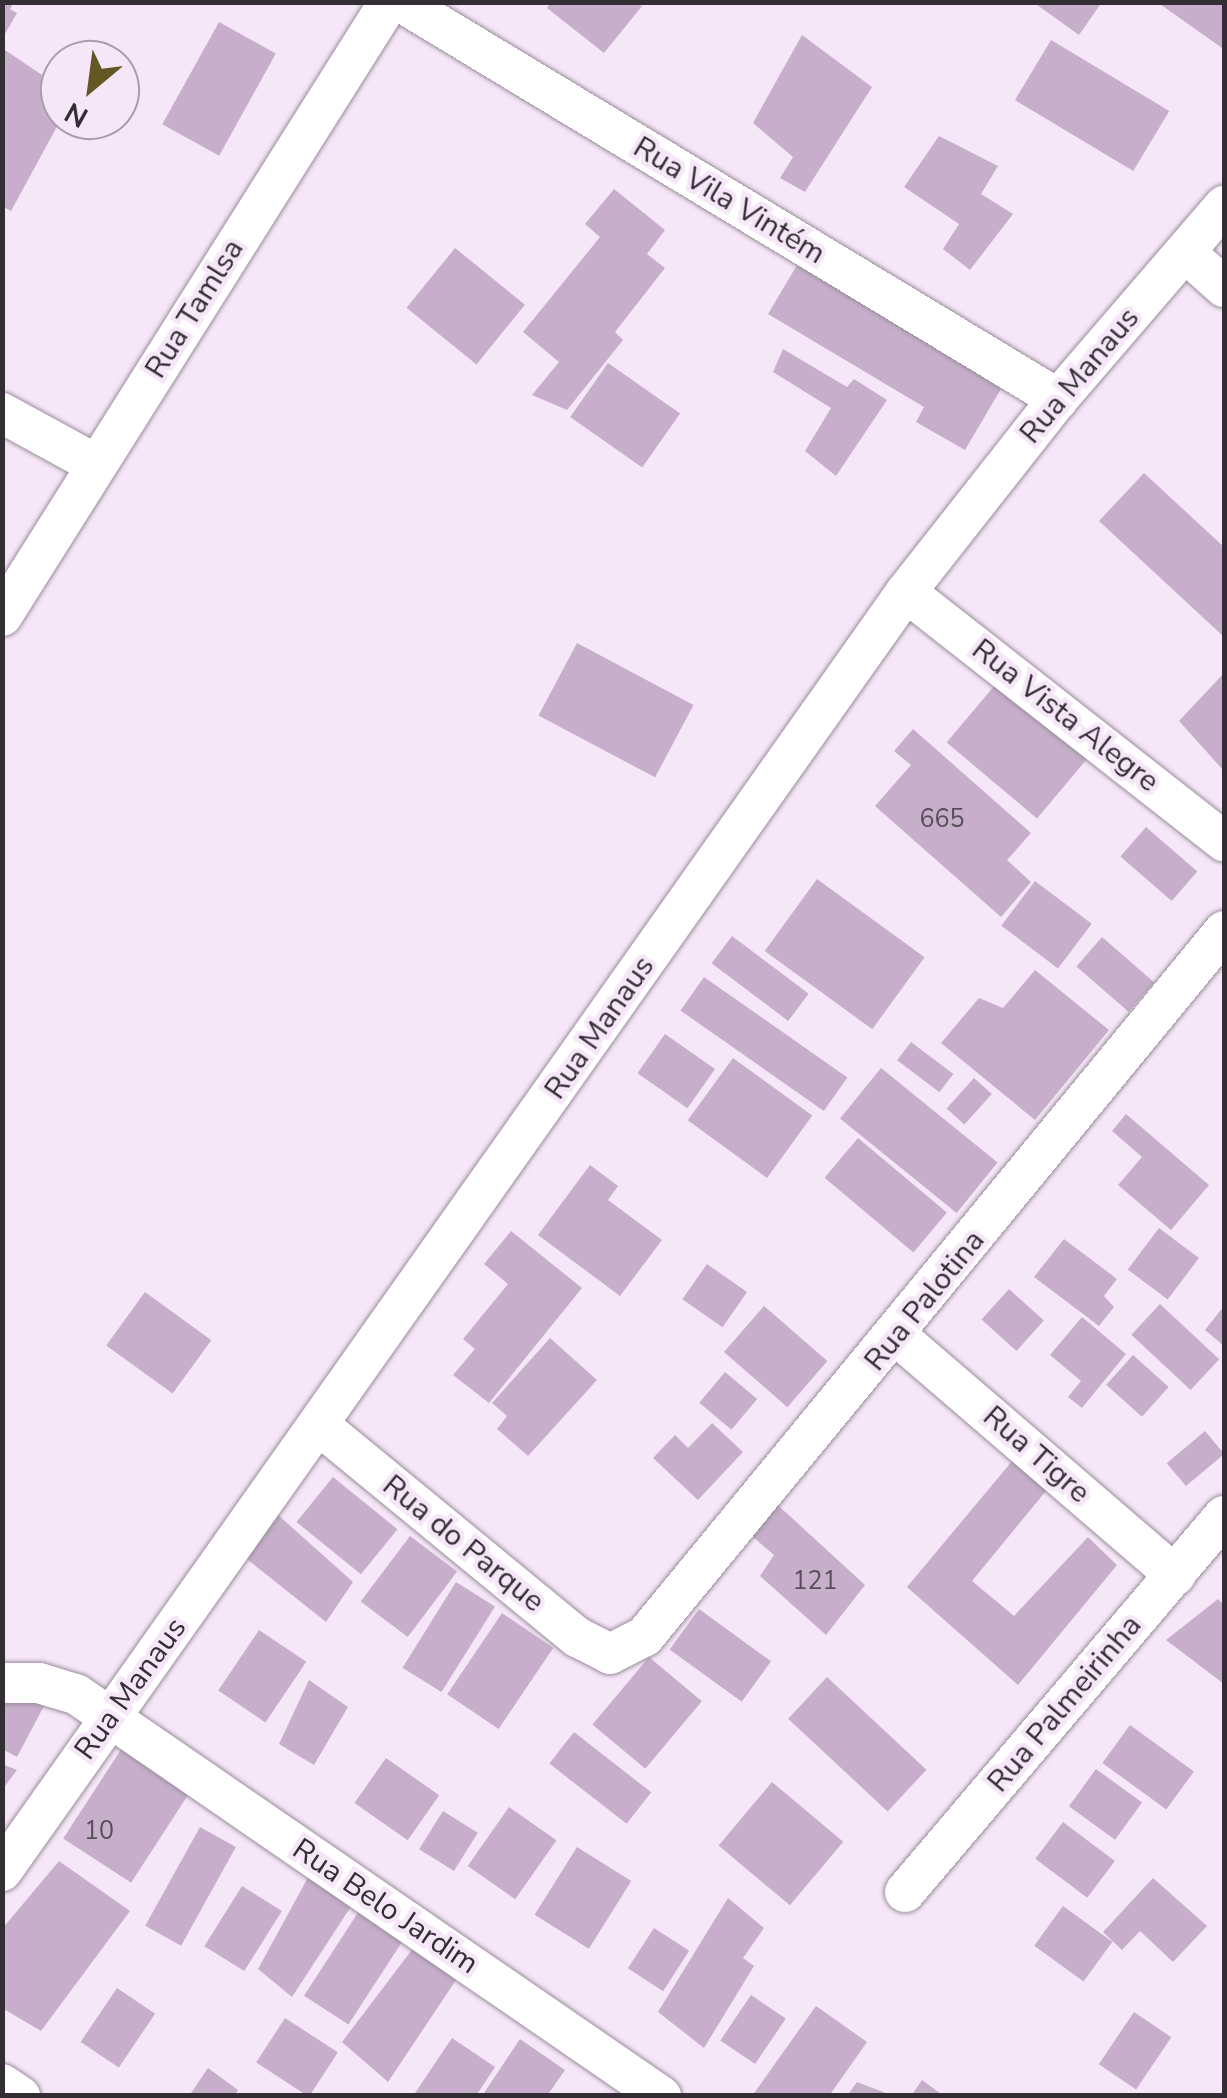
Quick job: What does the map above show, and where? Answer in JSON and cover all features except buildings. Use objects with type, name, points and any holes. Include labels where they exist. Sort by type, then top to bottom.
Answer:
[{"type":"street","name":"Rua Tamlsa","points":[[2,616],[389,2]]},
{"type":"street","name":"Rua Vila Vintém","points":[[401,2],[1058,399]]},
{"type":"street","name":"Rua Manaus","points":[[2,1870],[320,1426],[906,592],[1058,399],[1224,206]]},
{"type":"street","points":[[1186,253],[1224,287]]},
{"type":"street","points":[[2,413],[97,465]]},
{"type":"street","name":"Rua Vista Alegre","points":[[906,592],[1224,841]]},
{"type":"street","name":"Rua Palotina","points":[[610,1654],[645,1636],[897,1336],[1224,931]]},
{"type":"street","name":"Rua Tigre","points":[[897,1336],[1175,1574]]},
{"type":"street","name":"Rua do Parque","points":[[320,1426],[577,1637],[610,1654]]},
{"type":"street","name":"Rua Palmeirinha","points":[[905,1892],[1224,1516]]},
{"type":"street","name":"Rua Belo Jardim","points":[[2,1683],[76,1694],[661,2096]]},
{"type":"street","points":[[2,2084],[20,2096]]}]
